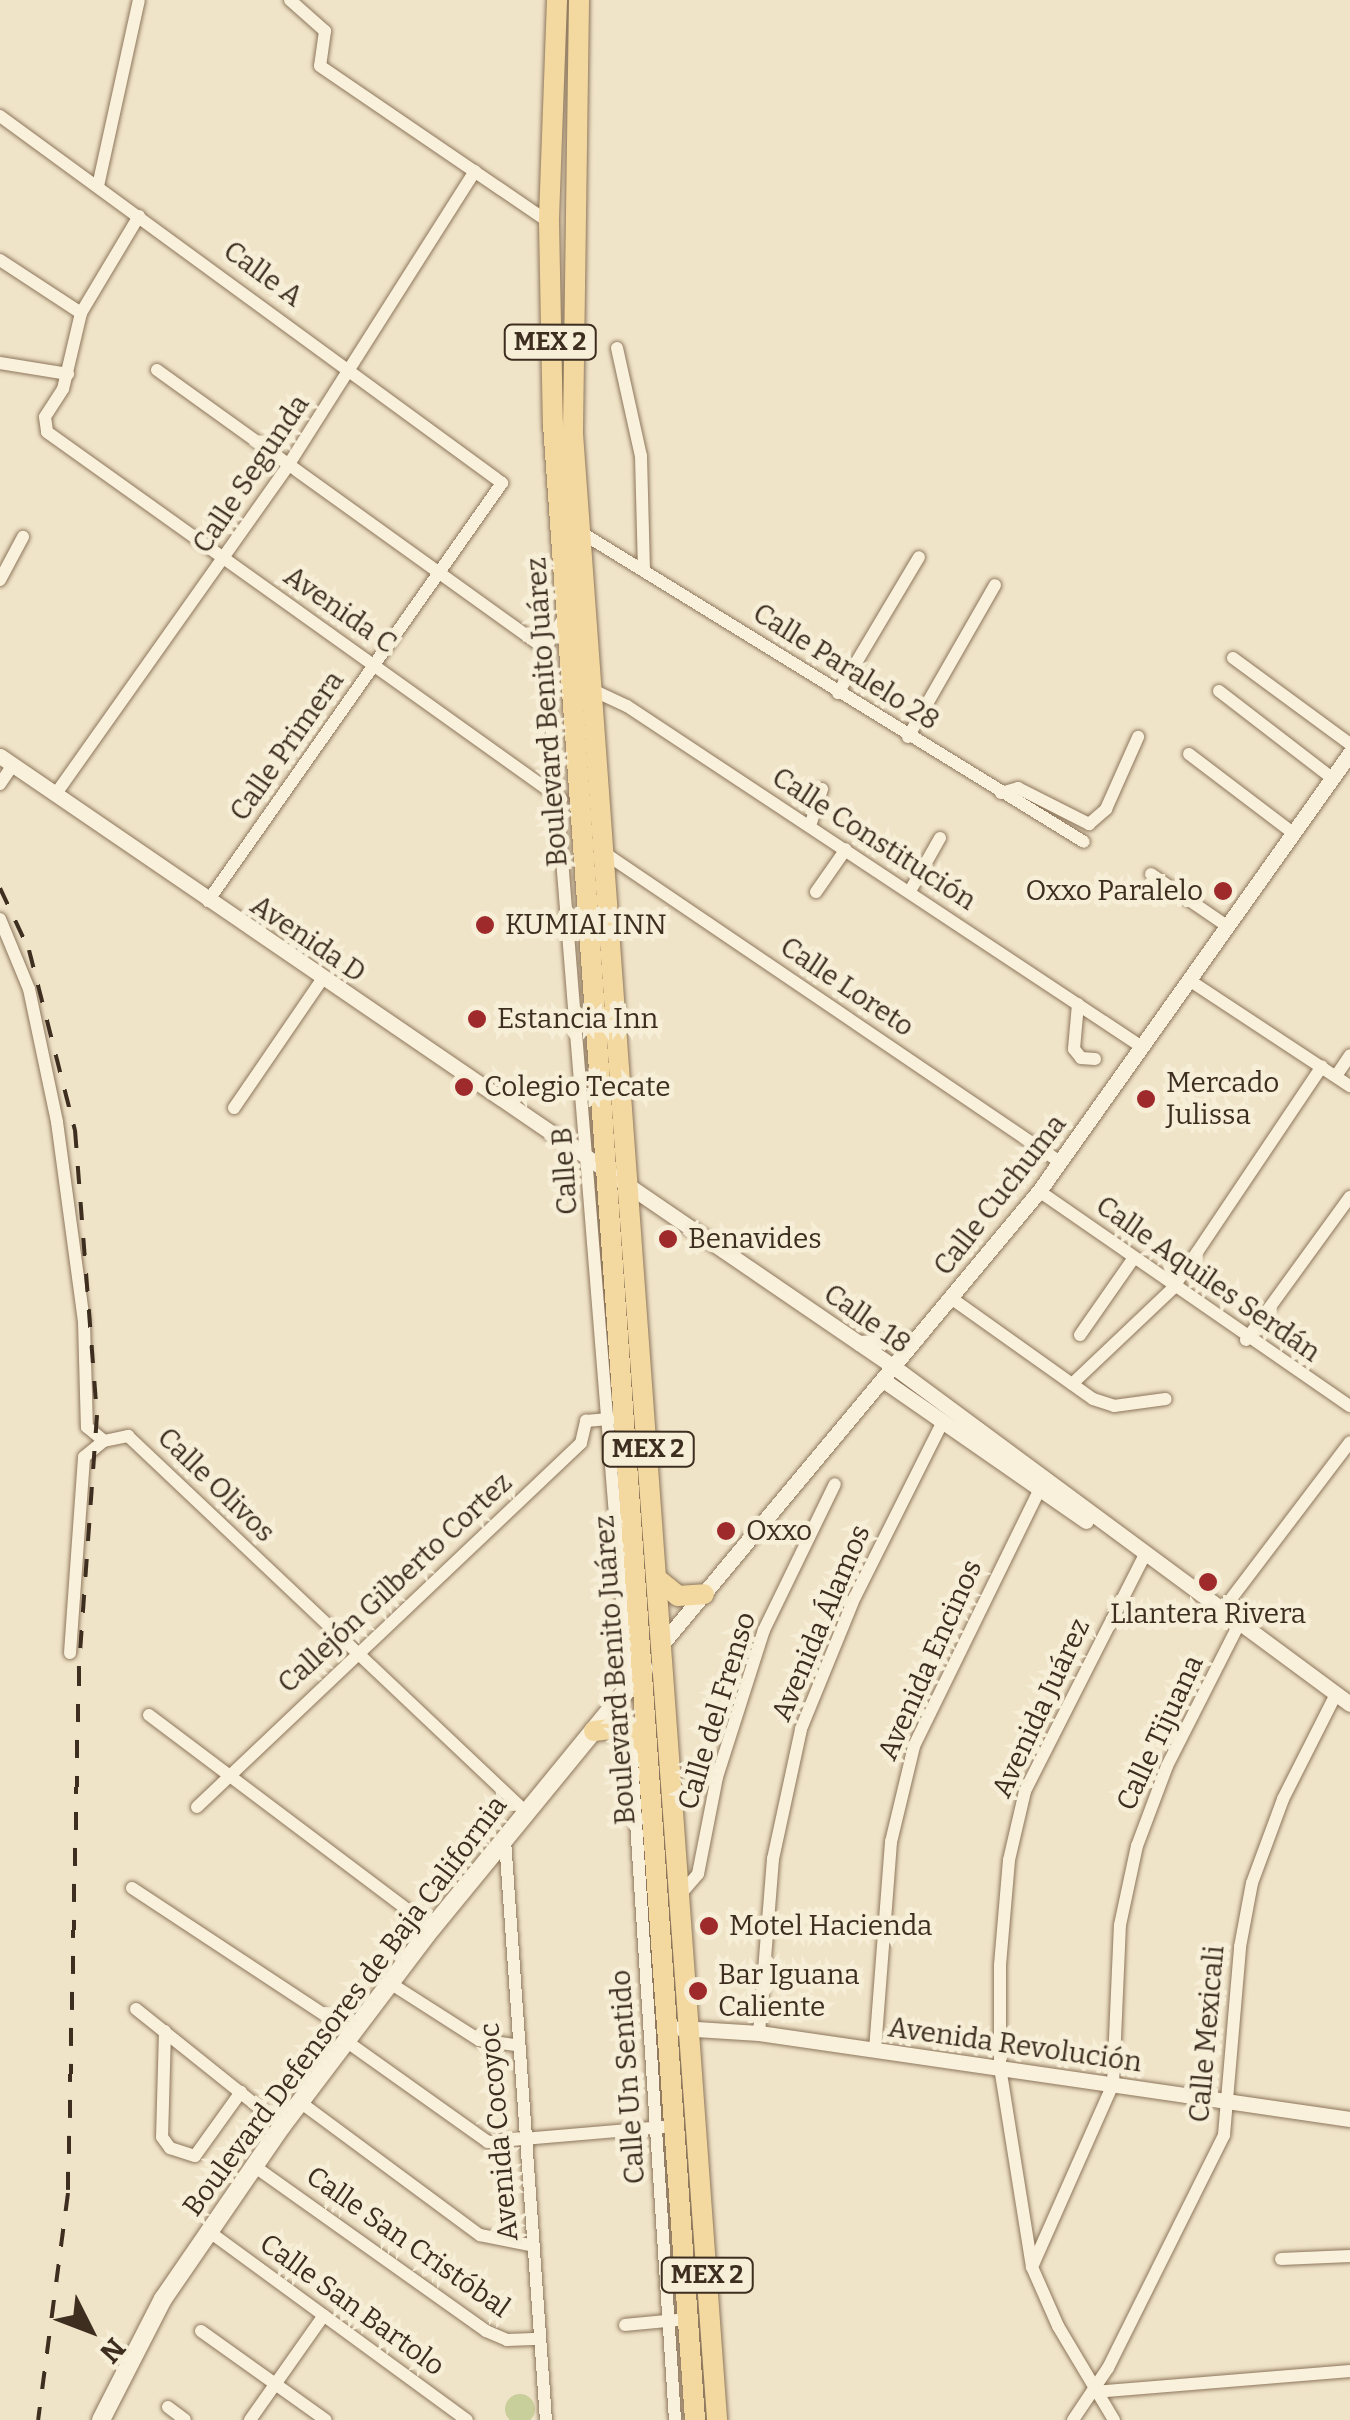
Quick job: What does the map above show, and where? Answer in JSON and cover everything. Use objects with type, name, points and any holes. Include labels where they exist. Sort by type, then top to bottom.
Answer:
[{"type":"main road","name":"Boulevard Benito Juárez","points":[[557,9],[549,222],[552,383],[568,612],[584,686],[604,829],[630,1186],[660,1645],[657,1745],[669,2029],[718,2420]]},
{"type":"main road","name":"Boulevard Benito Juárez","points":[[579,10],[570,376],[582,534],[582,813],[598,1166],[638,1679],[657,1745],[678,1897],[666,2127],[678,2320],[696,2420]]},
{"type":"main road","points":[[552,383],[559,388],[565,445],[576,472]]},
{"type":"main road","points":[[656,1578],[678,1596],[704,1594]]},
{"type":"main road","name":"Boulevard Defensores de Baja California","points":[[102,2420],[207,2230],[432,1928],[638,1679],[660,1645]]},
{"type":"main road","points":[[594,1731],[630,1730],[657,1745]]},
{"type":"street","points":[[98,186],[139,0]]},
{"type":"street","points":[[290,0],[325,31],[320,66],[549,222]]},
{"type":"street","name":"Calle A","points":[[0,116],[496,474]]},
{"type":"street","name":"Calle Segunda","points":[[55,796],[225,559],[352,370],[475,171]]},
{"type":"street","points":[[0,363],[68,374],[80,314],[140,216]]},
{"type":"street","points":[[0,260],[80,314]]},
{"type":"street","points":[[617,348],[641,456],[644,571]]},
{"type":"street","points":[[157,370],[546,649],[568,612]]},
{"type":"street","name":"Avenida C","points":[[68,374],[44,417],[48,432],[604,829]]},
{"type":"street","name":"Calle Primera","points":[[208,901],[501,492],[496,474]]},
{"type":"street","name":"Calle Paralelo 28","points":[[582,534],[1084,842]]},
{"type":"street","points":[[0,580],[23,537]]},
{"type":"street","points":[[838,692],[919,557]]},
{"type":"street","points":[[908,737],[995,585]]},
{"type":"street","name":"Calle B","points":[[546,649],[598,1166]]},
{"type":"street","points":[[1233,658],[1350,744]]},
{"type":"street","name":"Calle Constitución","points":[[584,686],[846,849],[1142,1047]]},
{"type":"street","points":[[1219,692],[1332,778]]},
{"type":"street","points":[[1001,793],[1018,788],[1089,824],[1106,809],[1138,738]]},
{"type":"street","name":"Calle Cuchuma","points":[[660,1645],[889,1374],[1060,1162],[1350,753]]},
{"type":"street","points":[[1189,754],[1293,833]]},
{"type":"street","points":[[0,784],[6,760]]},
{"type":"street","name":"Avenida D","points":[[6,760],[598,1166]]},
{"type":"street","points":[[810,826],[822,789]]},
{"type":"street","points":[[910,891],[940,838]]},
{"type":"street","points":[[816,892],[846,849]]},
{"type":"street","name":"Calle Loreto","points":[[606,854],[1060,1162]]},
{"type":"street","points":[[1151,874],[1227,926]]},
{"type":"street","points":[[0,920],[29,988],[57,1122],[84,1322],[86,1427],[70,1653]]},
{"type":"street","points":[[234,1108],[323,978]]},
{"type":"street","points":[[1190,980],[1350,1086]]},
{"type":"street","points":[[1078,1004],[1074,1049],[1081,1058],[1095,1059]]},
{"type":"street","points":[[1336,1076],[1350,1056]]},
{"type":"street","points":[[1072,1384],[1173,1288],[1322,1066]]},
{"type":"street","name":"Calle 18","points":[[598,1166],[858,1343],[943,1422],[1042,1485]]},
{"type":"street","name":"Calle Aquiles Serdán","points":[[1038,1190],[1246,1340],[1350,1406]]},
{"type":"street","points":[[1246,1340],[1350,1197]]},
{"type":"street","points":[[1080,1335],[1133,1259]]},
{"type":"street","points":[[951,1298],[1072,1384],[1114,1406],[1166,1398]]},
{"type":"street","points":[[858,1343],[916,1339]]},
{"type":"street","name":"Calle 18","points":[[889,1374],[1350,1704]]},
{"type":"street","name":"Callejón Gilberto Cortez","points":[[196,1807],[581,1443],[586,1421],[615,1418]]},
{"type":"street","name":"Avenida Álamos","points":[[758,2033],[772,1859],[802,1729],[855,1596],[943,1422]]},
{"type":"street","name":"Calle Olivos","points":[[86,1427],[104,1441],[128,1436],[527,1813]]},
{"type":"street","points":[[84,1456],[104,1441]]},
{"type":"street","points":[[1222,1612],[1350,1442]]},
{"type":"street","name":"Calle del Frenso","points":[[678,1897],[698,1874],[717,1776],[764,1630],[835,1484]]},
{"type":"street","name":"Avenida Encinos","points":[[874,2050],[891,1842],[914,1746],[1042,1485]]},
{"type":"street","name":"Avenida Juárez","points":[[1114,2420],[1094,2392],[1032,2267],[1000,2068],[1003,1918],[1020,1809],[1069,1696],[1144,1556]]},
{"type":"street","name":"Calle Tijuana","points":[[1032,2267],[1112,2084],[1120,1925],[1137,1846],[1167,1766],[1239,1624]]},
{"type":"street","name":"Calle Mexicali","points":[[1073,2420],[1094,2392],[1211,2166],[1230,2103],[1249,1896],[1283,1798],[1336,1694]]},
{"type":"street","points":[[149,1715],[432,1928]]},
{"type":"street","name":"Calle Un Sentido","points":[[630,1730],[669,2029]]},
{"type":"street","name":"Avenida Cocoyoc","points":[[505,1840],[522,2143],[534,2246],[546,2420]]},
{"type":"street","points":[[132,1888],[349,2037],[478,2137],[496,2144],[522,2143],[666,2127]]},
{"type":"street","points":[[390,1983],[479,2040],[516,2045]]},
{"type":"street","points":[[136,2008],[282,2126]]},
{"type":"street","name":"Avenida Revolución","points":[[669,2029],[758,2033],[1350,2120]]},
{"type":"street","points":[[165,2032],[162,2137],[170,2148],[195,2156],[240,2092]]},
{"type":"street","points":[[300,2102],[480,2235],[534,2246]]},
{"type":"street","name":"Calle San Cristóbal","points":[[254,2166],[486,2331],[507,2340],[540,2339]]},
{"type":"street","name":"Calle San Bartolo","points":[[207,2230],[467,2420]]},
{"type":"street","points":[[1281,2259],[1350,2256]]},
{"type":"street","points":[[250,2420],[324,2315]]},
{"type":"street","points":[[625,2325],[678,2320],[675,2420]]},
{"type":"street","points":[[201,2331],[326,2420]]},
{"type":"street","points":[[1094,2392],[1350,2370]]},
{"type":"street","points":[[168,2407],[185,2420]]},
{"type":"green space","points":[[520,2394],[530,2399],[535,2409],[530,2419],[520,2424],[510,2419],[505,2409],[510,2399]]},
{"type":"railway","points":[[0,888],[29,950],[75,1130],[97,1415],[79,1668],[68,2193],[38,2420]]},
{"type":"place","name":"Oxxo Paralelo","points":[[1223,891]]},
{"type":"place","name":"KUMIAI INN","points":[[485,925]]},
{"type":"place","name":"Estancia Inn","points":[[477,1019]]},
{"type":"place","name":"Colegio Tecate","points":[[464,1087]]},
{"type":"place","name":"Mercado Julissa","points":[[1146,1099]]},
{"type":"place","name":"Benavides","points":[[668,1239]]},
{"type":"place","name":"Oxxo","points":[[726,1531]]},
{"type":"place","name":"Llantera Rivera","points":[[1208,1582]]},
{"type":"place","name":"Motel Hacienda","points":[[709,1926]]},
{"type":"place","name":"Bar Iguana Caliente","points":[[698,1991]]}]
